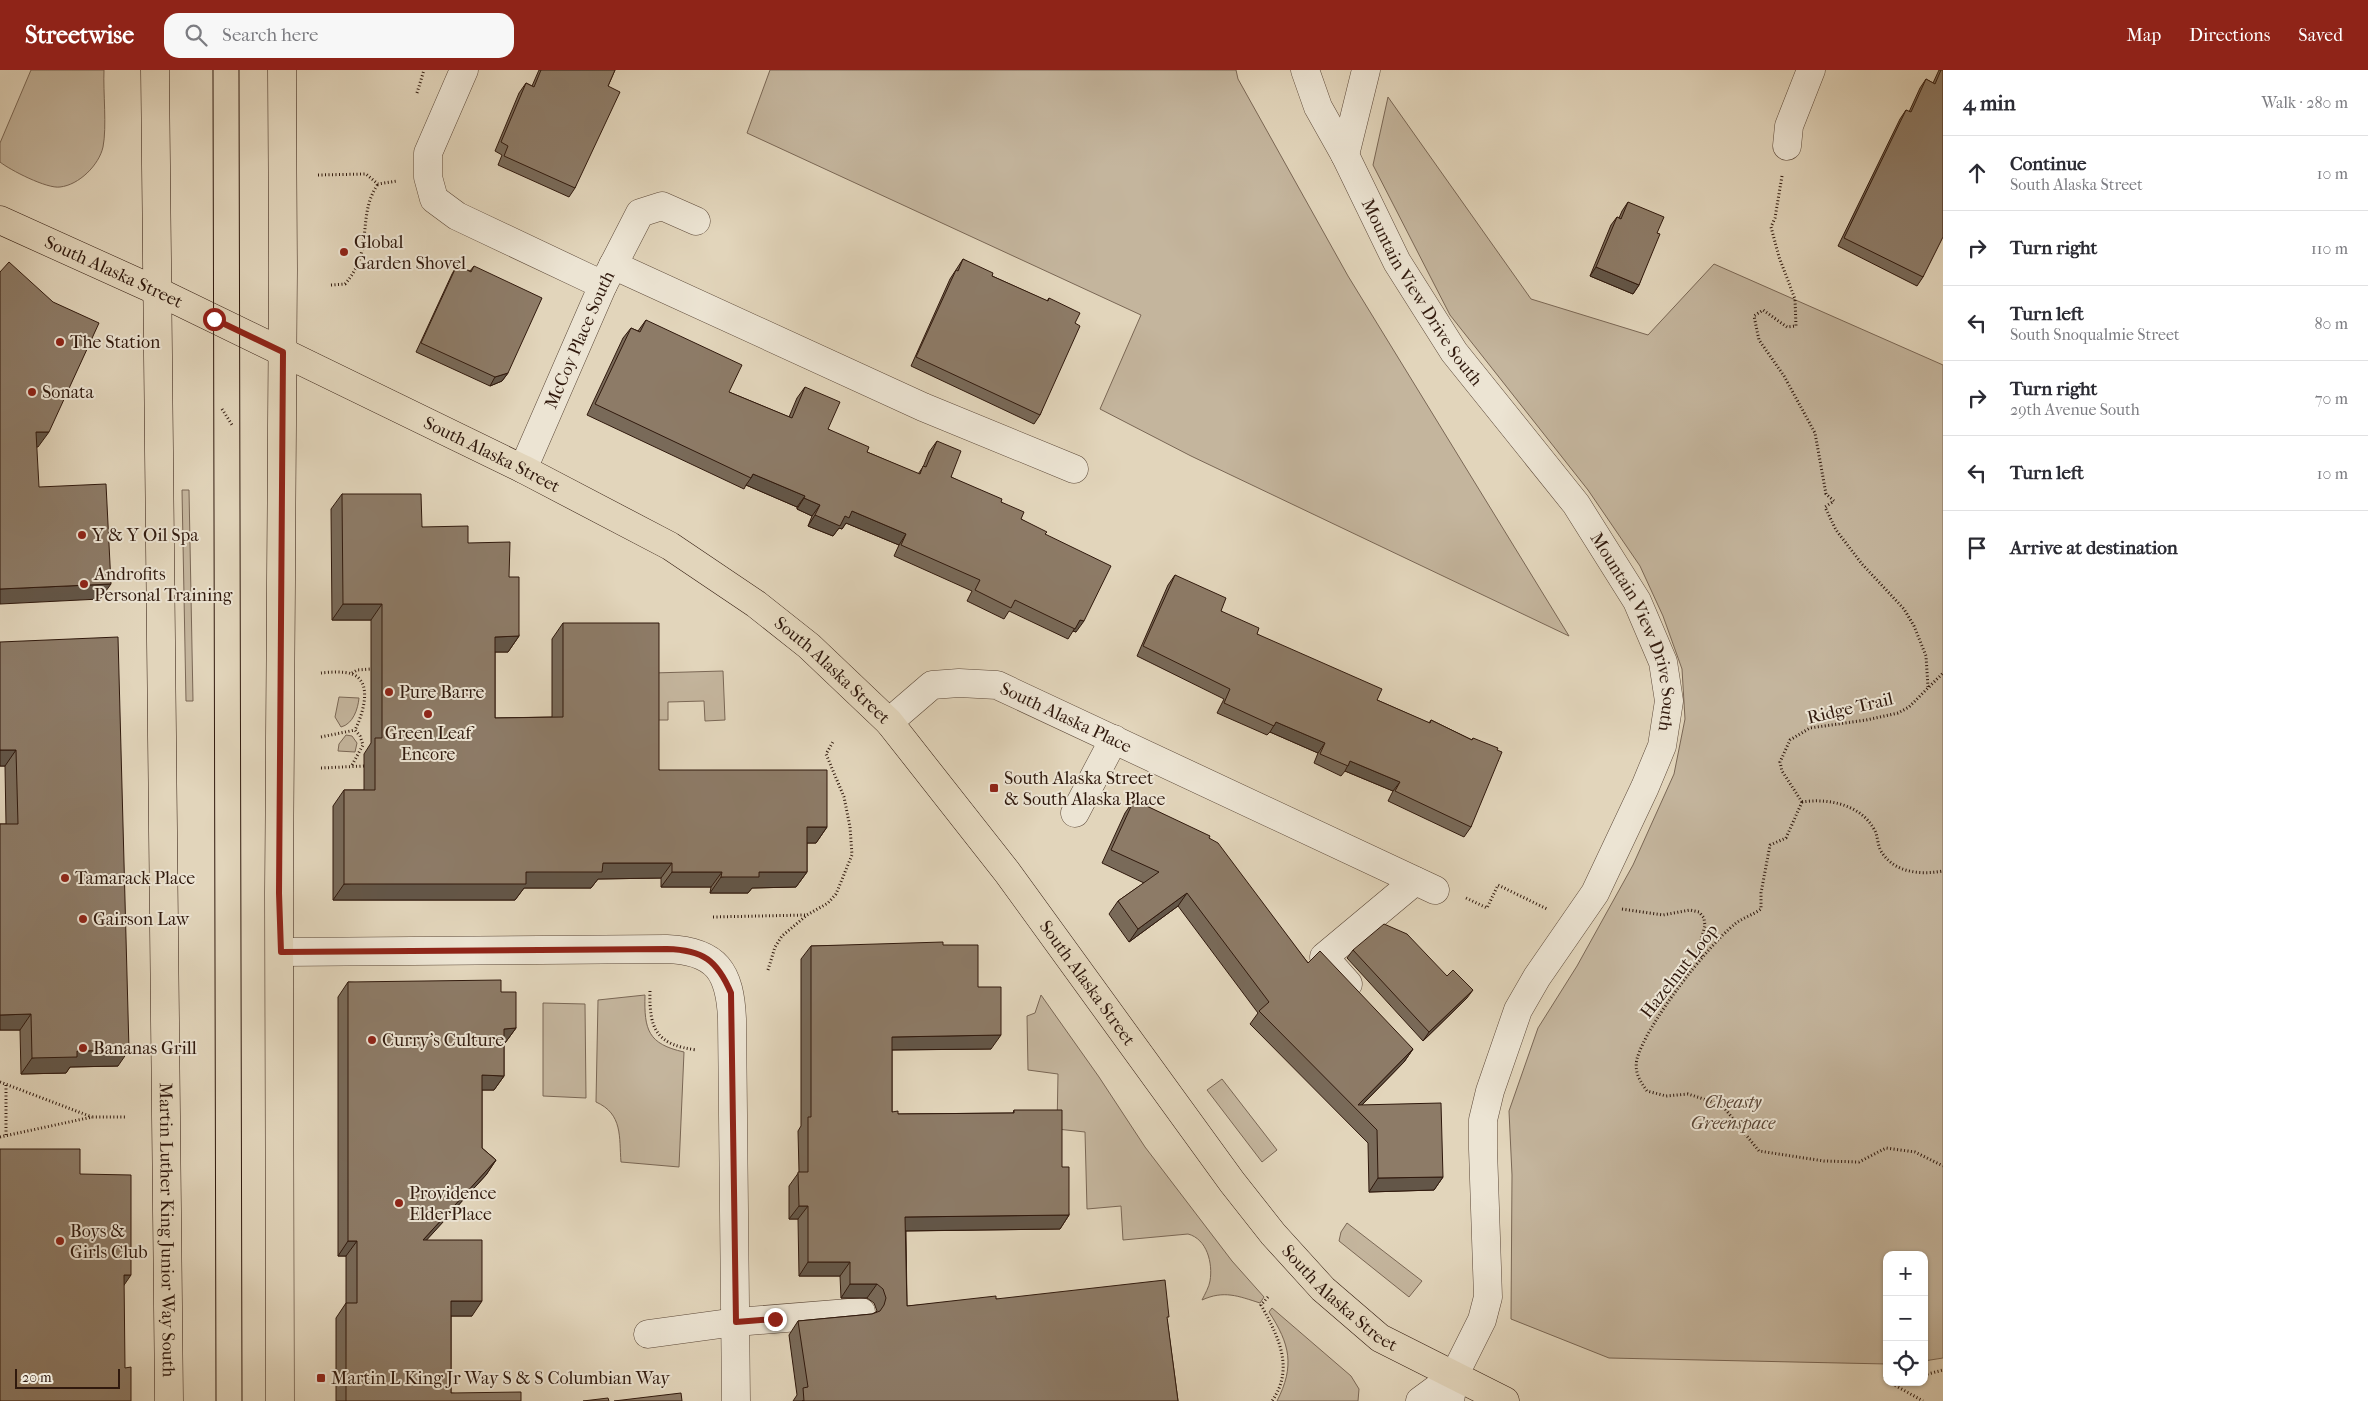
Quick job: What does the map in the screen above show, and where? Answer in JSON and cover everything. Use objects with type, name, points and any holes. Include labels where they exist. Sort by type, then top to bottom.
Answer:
[{"type":"main road","name":"Martin Luther King Junior Way South","points":[[155,70],[169,1401]]},
{"type":"main road","points":[[280,1401],[281,952],[279,883],[283,352],[282,70]]},
{"type":"main road","name":"South Alaska Street","points":[[0,220],[157,291],[524,469],[670,546],[756,604],[809,646],[889,722],[1008,872],[1226,1174],[1273,1234],[1323,1290],[1380,1338],[1452,1388],[1505,1401]]},
{"type":"street","points":[[464,70],[428,153],[428,177],[434,199],[457,216],[608,275],[1074,469]]},
{"type":"street","name":"Mountain View Drive South","points":[[1305,70],[1318,107],[1345,155],[1397,262],[1454,352],[1576,504],[1638,602],[1663,662],[1669,701],[1662,746],[1645,788],[1595,893],[1537,977],[1518,1010],[1490,1090],[1483,1120],[1488,1297],[1482,1320],[1452,1388]]},
{"type":"street","points":[[1345,155],[1366,70]]},
{"type":"street","points":[[1787,146],[1789,126],[1811,70]]},
{"type":"street","name":"McCoy Place South","points":[[524,469],[608,275],[640,213],[662,206],[696,221]]},
{"type":"street","name":"South Alaska Place","points":[[889,722],[932,685],[959,683],[997,685],[1437,889]]},
{"type":"street","points":[[1075,813],[1114,739]]},
{"type":"street","points":[[1363,999],[1324,957],[1437,889]]},
{"type":"street","points":[[281,952],[667,949],[698,953],[713,963],[724,977],[731,993],[736,1401]]},
{"type":"street","points":[[648,1334],[736,1322],[861,1312]]},
{"type":"street","points":[[1420,1401],[1452,1388]]},
{"type":"path","points":[[1787,146],[1775,218],[1770,227],[1795,299],[1796,326],[1787,328],[1763,310],[1754,316],[1759,340],[1784,376],[1813,430],[1826,494],[1834,500],[1825,507],[1836,530],[1862,564],[1904,609],[1926,656],[1928,687]]},
{"type":"path","points":[[318,175],[366,174],[378,184]]},
{"type":"path","points":[[331,285],[345,284],[356,272],[361,256],[370,195],[378,184],[398,181]]},
{"type":"path","points":[[222,409],[232,425]]},
{"type":"path","points":[[352,673],[357,670],[371,669]]},
{"type":"path","points":[[321,672],[352,673],[358,677],[363,686],[364,695],[363,711],[355,730]]},
{"type":"path","name":"Ridge Trail","points":[[1802,802],[1782,770],[1780,762],[1790,740],[1810,728],[1866,720],[1898,713],[1909,707],[1943,674]]},
{"type":"path","points":[[364,695],[371,694]]},
{"type":"path","points":[[321,736],[355,730]]},
{"type":"path","points":[[351,767],[360,754],[363,745],[360,736],[355,730]]},
{"type":"path","points":[[768,970],[775,947],[782,936],[806,915],[818,910],[836,894],[852,856],[850,827],[844,797],[826,754],[834,740]]},
{"type":"path","points":[[363,745],[371,746]]},
{"type":"path","points":[[321,768],[364,766]]},
{"type":"path","points":[[1802,802],[1819,799],[1844,804],[1866,818],[1875,830],[1881,850],[1890,863],[1906,870],[1924,874],[1943,871]]},
{"type":"path","name":"Hazelnut Loop","points":[[1802,802],[1786,838],[1770,845],[1761,892],[1761,909],[1750,917],[1737,922],[1719,938],[1656,1019],[1637,1060],[1637,1075],[1647,1091],[1666,1096],[1688,1094],[1722,1106],[1759,1151],[1824,1161],[1859,1162],[1886,1148],[1914,1152],[1943,1166]]},
{"type":"path","points":[[1437,889],[1488,908],[1498,885],[1549,910]]},
{"type":"path","points":[[1619,908],[1663,915],[1690,910],[1699,912],[1704,918],[1705,926],[1698,951],[1703,958]]},
{"type":"path","points":[[713,917],[806,915]]},
{"type":"path","points":[[650,991],[651,1017],[655,1031],[663,1040],[671,1044],[697,1050]]},
{"type":"path","points":[[0,1082],[92,1117]]},
{"type":"path","points":[[6,1085],[6,1136]]},
{"type":"path","points":[[0,1137],[92,1117],[125,1117]]},
{"type":"path","points":[[1268,1297],[1261,1305],[1275,1330],[1284,1363],[1283,1379],[1272,1401]]},
{"type":"path","points":[[1928,1374],[1943,1370]]},
{"type":"path","points":[[1897,1386],[1923,1401]]},
{"type":"green space","points":[[31,70],[104,70],[105,130],[101,154],[93,167],[81,178],[60,187],[38,182],[0,162],[0,143]]},
{"type":"green space","points":[[770,70],[1236,70],[1238,79],[1348,276],[1569,636],[1191,456],[1100,409],[1141,315],[747,133]]},
{"type":"green space","name":"Cheasty Greenspace","points":[[1388,97],[1531,299],[1648,335],[1714,264],[1943,365],[1943,1358],[1928,1360],[1928,1251],[1883,1251],[1883,1364],[1609,1358],[1511,1319],[1512,1175],[1509,1111],[1538,1028],[1577,966],[1633,865],[1674,774],[1685,719],[1682,669],[1663,616],[1640,566],[1588,490],[1450,315],[1373,165]]},
{"type":"green space","points":[[182,490],[189,490],[193,701],[186,701]]},
{"type":"green space","points":[[723,671],[725,720],[705,721],[704,701],[668,702],[668,720],[654,720],[653,673]]},
{"type":"green space","points":[[339,697],[359,698],[352,719],[341,727],[335,717]]},
{"type":"green space","points":[[346,735],[352,736],[357,743],[355,752],[338,751],[339,744]]},
{"type":"green space","points":[[645,995],[647,1026],[651,1034],[663,1045],[684,1052],[679,1167],[621,1162],[618,1127],[611,1113],[596,1102],[598,1000]]},
{"type":"green space","points":[[1041,995],[1099,1077],[1145,1147],[1232,1261],[1264,1297],[1260,1303],[1231,1295],[1217,1295],[1202,1300],[1211,1274],[1204,1246],[1195,1237],[1188,1234],[1123,1240],[1121,1206],[1087,1209],[1085,1132],[1057,1129],[1058,1074],[1028,1070],[1027,1016],[1035,1013]]},
{"type":"green space","points":[[543,1003],[585,1004],[586,1098],[543,1096]]},
{"type":"green space","points":[[1222,1079],[1277,1150],[1262,1162],[1207,1090]]},
{"type":"green space","points":[[1347,1223],[1422,1281],[1409,1297],[1339,1241],[1341,1232]]},
{"type":"green space","points":[[1272,1308],[1351,1376],[1359,1389],[1358,1401],[1277,1401],[1286,1377],[1288,1355],[1282,1334],[1269,1312]]},
{"type":"building","points":[[541,70],[615,70],[608,86],[620,92],[575,188],[504,156],[508,146],[501,142],[526,83],[534,87]]},
{"type":"building","points":[[1941,70],[1943,70],[1943,237],[1923,277],[1844,238],[1906,110],[1911,112],[1926,79],[1935,84]]},
{"type":"building","points":[[1628,202],[1664,217],[1657,233],[1660,234],[1639,285],[1596,267],[1617,217],[1621,219]]},
{"type":"building","points":[[963,259],[993,273],[992,276],[1048,301],[1049,298],[1080,313],[1075,323],[1080,326],[1040,415],[916,357],[956,270],[958,271]]},
{"type":"building","name":"Sonata","points":[[9,262],[53,302],[99,323],[49,432],[36,432],[39,487],[106,484],[111,584],[0,589],[0,272]]},
{"type":"building","points":[[457,265],[471,272],[474,266],[542,298],[508,373],[495,377],[421,343]]},
{"type":"building","points":[[646,320],[742,365],[729,392],[792,418],[805,387],[840,402],[828,429],[869,447],[867,452],[920,474],[923,466],[926,467],[937,441],[961,451],[951,477],[1002,499],[1001,502],[1024,512],[1021,519],[1047,532],[1045,534],[1111,566],[1084,621],[1080,620],[1075,629],[1015,600],[1011,608],[975,590],[980,580],[901,545],[906,534],[852,511],[849,518],[845,516],[840,526],[815,515],[820,505],[804,498],[805,496],[753,474],[751,478],[595,404],[631,328],[640,332]]},
{"type":"building","points":[[342,494],[421,494],[422,527],[468,526],[468,543],[510,542],[509,577],[519,577],[519,636],[495,637],[495,718],[563,717],[563,623],[659,623],[659,770],[827,770],[827,827],[807,827],[807,872],[759,872],[759,877],[721,877],[722,872],[672,872],[672,863],[603,863],[602,872],[526,872],[526,884],[344,884],[344,790],[375,790],[375,738],[382,738],[382,604],[343,604]]},
{"type":"building","points":[[1175,575],[1226,598],[1221,611],[1259,628],[1257,634],[1382,689],[1377,700],[1430,723],[1431,720],[1472,740],[1473,738],[1498,748],[1497,750],[1502,752],[1471,827],[1395,791],[1400,782],[1350,761],[1348,766],[1320,754],[1325,743],[1276,722],[1274,726],[1224,703],[1230,689],[1143,646]]},
{"type":"building","name":"Tamarack Place","points":[[118,637],[129,1050],[77,1051],[77,1057],[32,1058],[31,1014],[0,1015],[0,824],[18,824],[16,750],[0,750],[0,642]]},
{"type":"building","points":[[1134,800],[1210,836],[1209,838],[1218,843],[1308,963],[1320,951],[1413,1049],[1358,1105],[1441,1103],[1443,1177],[1378,1178],[1377,1130],[1259,1011],[1269,1002],[1187,893],[1138,929],[1118,901],[1159,872],[1111,850]]},
{"type":"building","points":[[1384,924],[1407,934],[1447,976],[1453,970],[1473,990],[1429,1032],[1353,950]]},
{"type":"building","points":[[943,942],[943,945],[978,945],[978,987],[1001,987],[1001,1035],[892,1037],[892,1112],[898,1111],[898,1114],[1014,1113],[1014,1110],[1062,1110],[1062,1167],[1069,1167],[1069,1215],[905,1217],[907,1306],[996,1296],[996,1299],[1165,1280],[1169,1317],[1167,1317],[1178,1401],[804,1401],[803,1388],[808,1387],[798,1321],[872,1314],[880,1311],[886,1298],[883,1289],[877,1284],[850,1284],[850,1262],[808,1262],[808,1206],[799,1206],[798,1172],[808,1172],[808,1117],[811,1117],[811,946]]},
{"type":"building","name":"Providence ElderPlace","points":[[501,980],[501,992],[516,992],[516,1028],[504,1029],[504,1076],[482,1075],[482,1148],[496,1160],[423,1240],[482,1240],[482,1301],[451,1301],[451,1393],[521,1392],[521,1401],[346,1401],[346,1303],[357,1303],[357,1241],[348,1241],[348,982]]},
{"type":"building","name":"Boys & Girls Club","points":[[0,1149],[80,1149],[80,1174],[131,1175],[131,1275],[124,1275],[125,1368],[131,1367],[131,1401],[0,1401]]},
{"type":"building","points":[[681,1393],[682,1401],[614,1401]]},
{"type":"building","points":[[608,1398],[609,1401],[583,1401]]},
{"type":"tram line","points":[[213,70],[216,1401]]},
{"type":"tram line","points":[[239,70],[242,1401]]},
{"type":"place","name":"Global Garden Shovel","points":[[344,252]]},
{"type":"place","name":"The Station","points":[[60,342]]},
{"type":"place","name":"Sonata","points":[[32,392]]},
{"type":"place","name":"Y & Y Oil Spa","points":[[82,535]]},
{"type":"place","name":"Androfits Personal Training","points":[[84,584]]},
{"type":"place","name":"Pure Barre","points":[[389,692]]},
{"type":"place","name":"Green Leaf Encore","points":[[428,714]]},
{"type":"place","name":"South Alaska Street & South Alaska Place","points":[[994,788]]},
{"type":"place","name":"Tamarack Place","points":[[65,878]]},
{"type":"place","name":"Gairson Law","points":[[83,919]]},
{"type":"place","name":"Curry's Culture","points":[[372,1040]]},
{"type":"place","name":"Bananas Grill","points":[[83,1048]]},
{"type":"place","name":"Providence ElderPlace","points":[[399,1203]]},
{"type":"place","name":"Boys & Girls Club","points":[[60,1241]]},
{"type":"place","name":"Martin L King Jr Way S & S Columbian Way","points":[[321,1378]]},
{"type":"route","points":[[214,319],[283,352],[279,893],[281,952],[667,949],[698,953],[713,963],[724,977],[731,993],[736,1322],[775,1319]]}]
